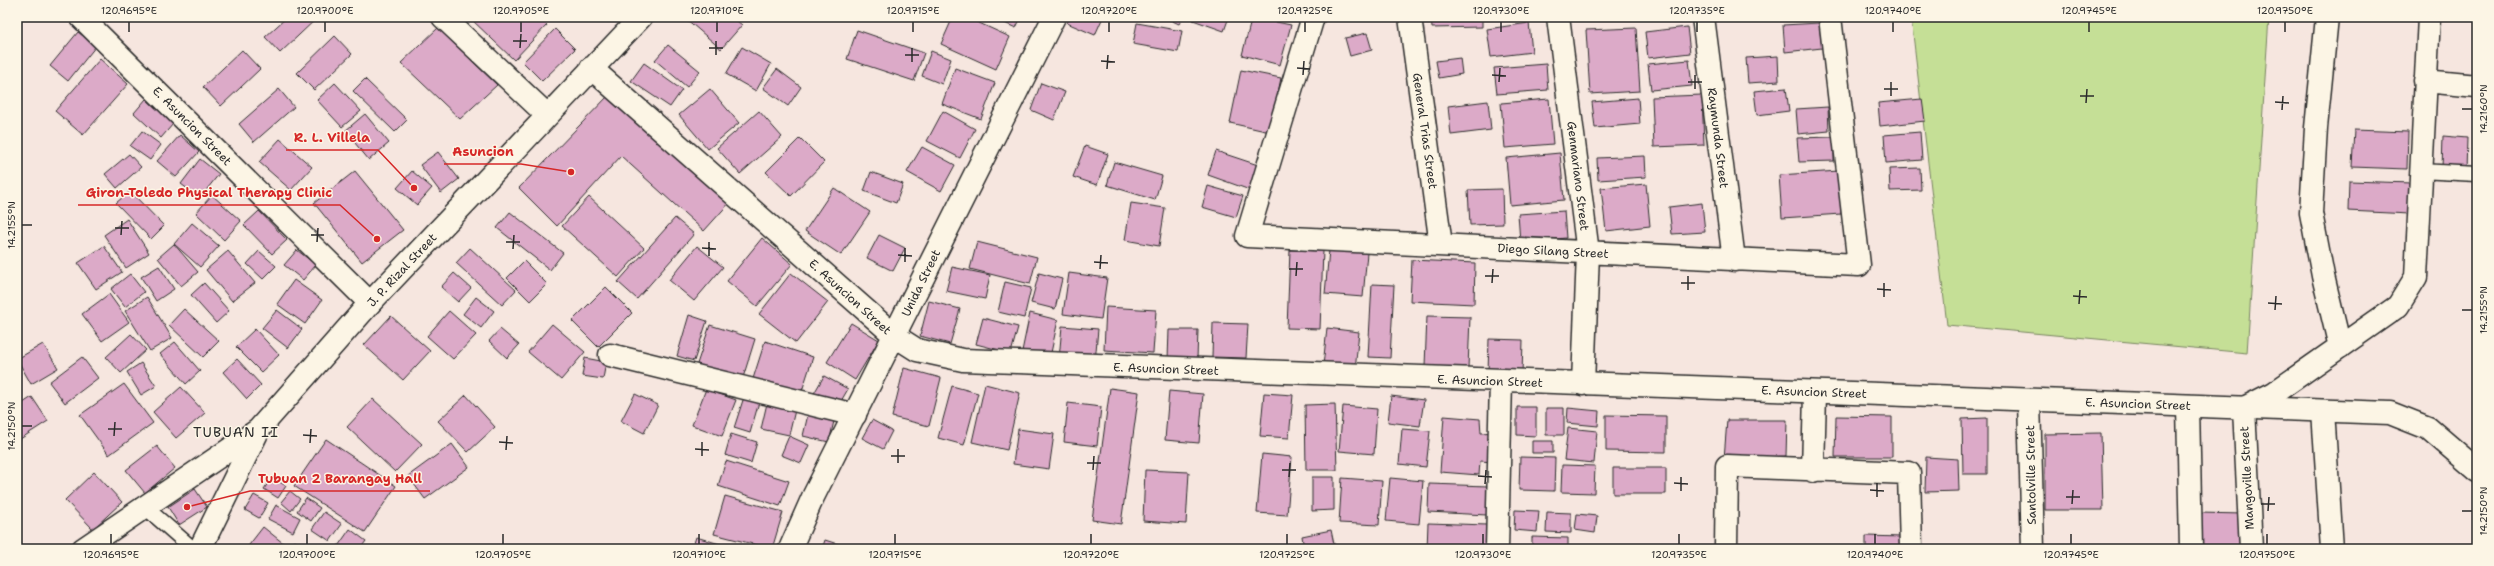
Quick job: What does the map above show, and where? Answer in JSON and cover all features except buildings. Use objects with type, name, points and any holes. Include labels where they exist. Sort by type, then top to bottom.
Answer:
[{"type":"street","name":"E. Asuncion Street","points":[[81,17],[370,303]]},
{"type":"street","points":[[443,17],[547,115]]},
{"type":"street","name":"J. P. Rizal Street","points":[[200,549],[259,430],[370,303],[591,68],[641,17]]},
{"type":"street","name":"Unida Street","points":[[790,549],[855,415],[1054,17]]},
{"type":"street","name":"Diego Silang Street","points":[[1313,17],[1247,236],[1859,266],[1830,17]]},
{"type":"street","name":"General Trias Street","points":[[1410,17],[1441,245]]},
{"type":"street","name":"Genmariano Street","points":[[1558,17],[1588,253],[1583,384]]},
{"type":"street","name":"Raymunda Street","points":[[1703,17],[1734,260]]},
{"type":"street","points":[[2327,17],[2316,128],[2311,213],[2323,276],[2340,347]]},
{"type":"street","points":[[2244,408],[2274,393],[2398,306],[2416,277],[2420,171],[2429,17]]},
{"type":"street","name":"E. Asuncion Street","points":[[591,68],[895,336],[916,350],[963,360],[1815,393],[2390,413],[2428,428],[2477,470]]},
{"type":"street","points":[[2425,81],[2477,86]]},
{"type":"street","points":[[610,355],[855,415]]},
{"type":"street","points":[[1497,549],[1501,381]]},
{"type":"street","points":[[1813,471],[1815,393]]},
{"type":"street","name":"Santolville Street","points":[[2029,400],[2033,549]]},
{"type":"street","points":[[2188,406],[2191,549]]},
{"type":"street","name":"Mangoville Street","points":[[2244,408],[2251,549]]},
{"type":"street","points":[[2324,411],[2332,549]]},
{"type":"street","points":[[84,549],[144,506],[259,430]]},
{"type":"street","points":[[1726,549],[1727,466],[1813,471],[1909,473],[1910,549]]},
{"type":"lane","points":[[2420,171],[2477,174]]},
{"type":"lane","points":[[144,506],[193,549]]},
{"type":"green space","points":[[1911,17],[2269,17],[2247,353],[1947,325]]},
{"type":"place","name":"Asuncion","points":[[571,172]]},
{"type":"place","name":"R. L. Villela","points":[[414,188]]},
{"type":"place","name":"Giron-Toledo Physical Therapy Clinic","points":[[377,239]]},
{"type":"place","name":"Tubuan 2 Barangay Hall","points":[[187,507]]},
{"type":"district","name":"TUBUAN II","points":[[236,432]]}]
